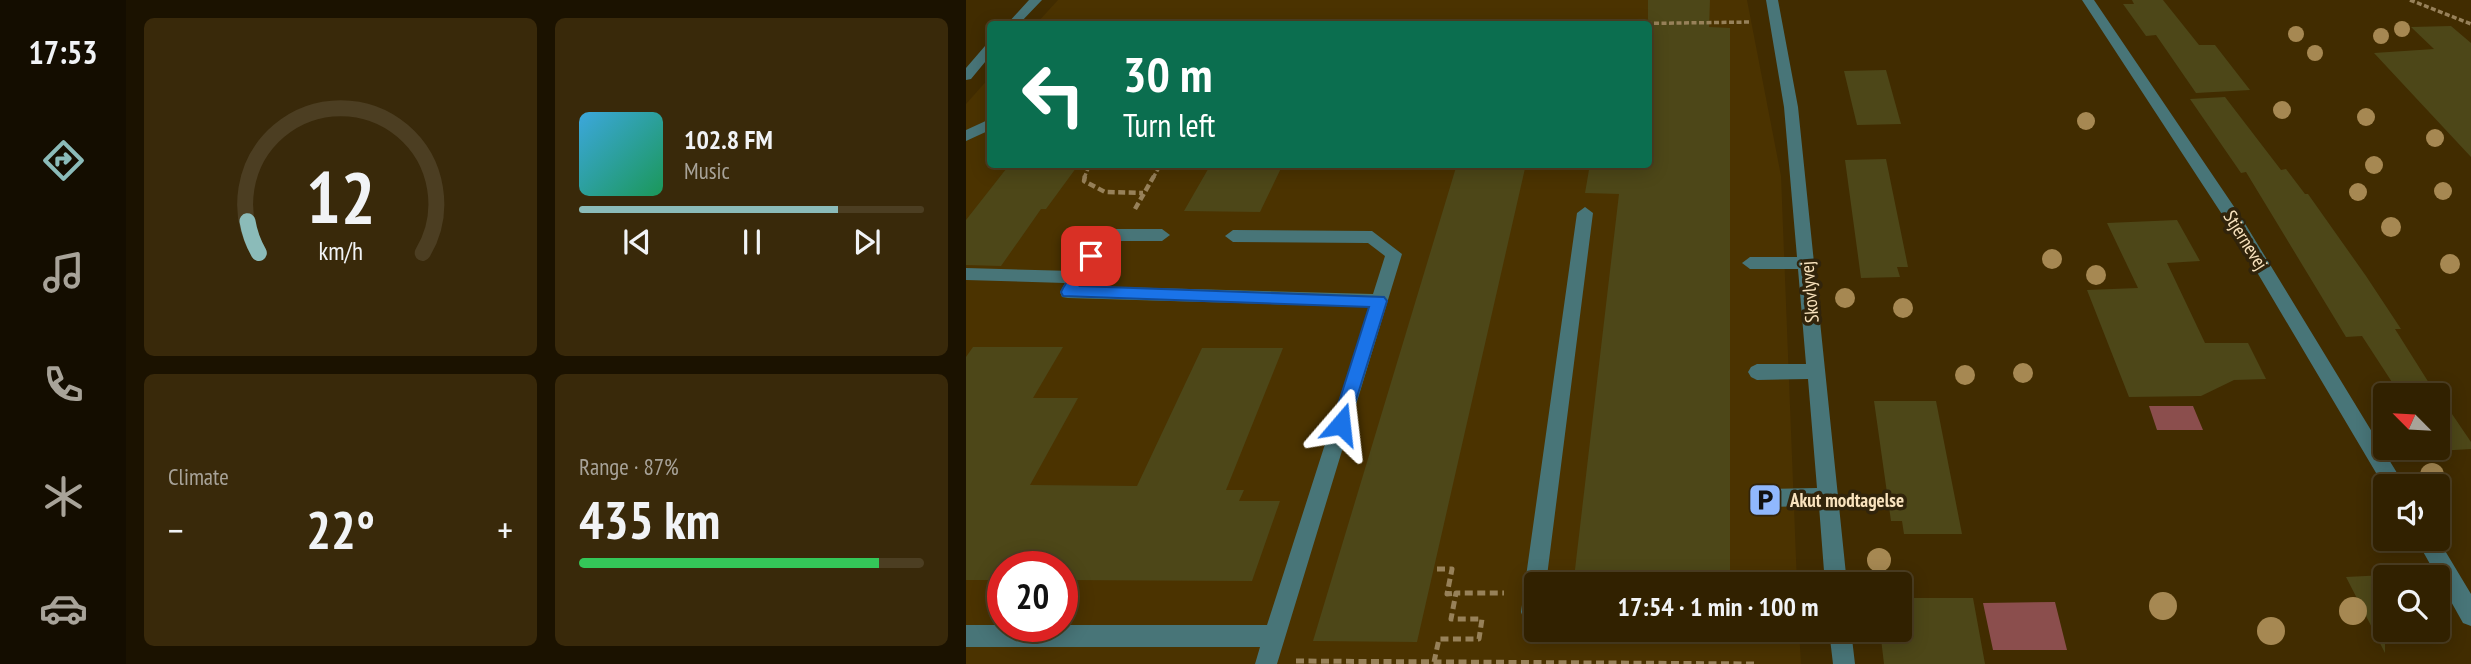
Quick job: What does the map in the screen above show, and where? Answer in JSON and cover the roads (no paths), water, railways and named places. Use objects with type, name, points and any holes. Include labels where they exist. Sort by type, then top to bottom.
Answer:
[{"type":"street","points":[[1016,21],[1036,0]]},
{"type":"street","name":"Skovlyvej","points":[[1772,0],[1791,107],[1835,572]]},
{"type":"street","name":"Stjernevej","points":[[2088,0],[2235,221],[2388,474]]},
{"type":"street","points":[[966,76],[987,52]]},
{"type":"street","points":[[966,136],[987,126]]},
{"type":"street","points":[[1538,572],[1586,213]]},
{"type":"street","points":[[1162,235],[1105,235],[1068,292],[1379,301]]},
{"type":"street","points":[[1233,236],[1372,237],[1394,254],[1266,663]]},
{"type":"street","points":[[1750,263],[1806,263]]},
{"type":"street","points":[[966,274],[1078,277]]},
{"type":"street","points":[[1757,372],[1816,371]]},
{"type":"street","points":[[1761,498],[1828,497]]},
{"type":"street","points":[[2433,551],[2471,615]]},
{"type":"street","points":[[966,636],[1275,636]]},
{"type":"street","points":[[1841,642],[1844,664]]},
{"type":"place","name":"Akut modtagelse","points":[[1765,500]]}]
